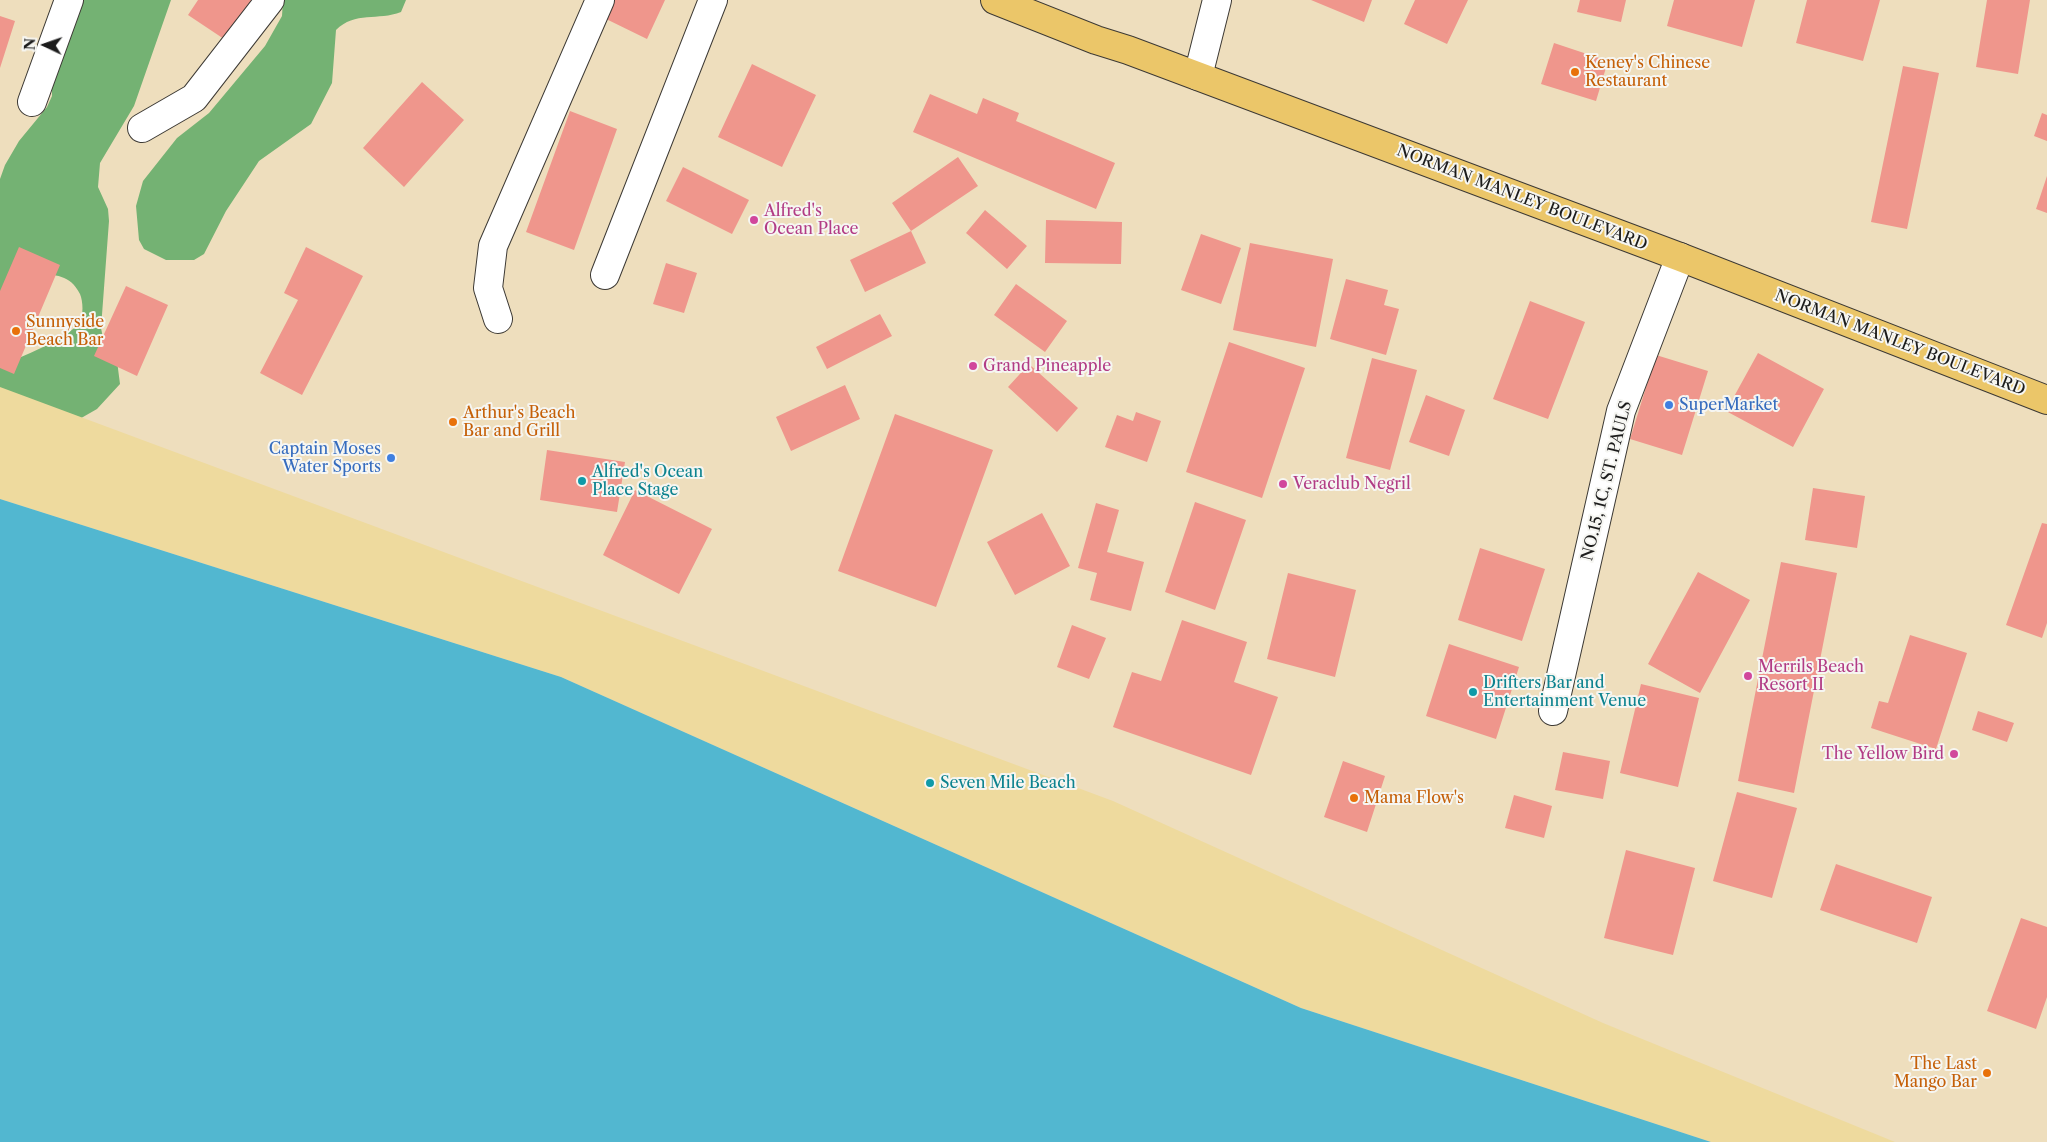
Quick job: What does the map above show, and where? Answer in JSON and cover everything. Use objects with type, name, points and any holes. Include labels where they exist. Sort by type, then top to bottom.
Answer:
[{"type":"main road","name":"NORMAN MANLEY BOULEVARD","points":[[995,0],[1096,40],[1198,76],[1680,257],[2047,400]]},
{"type":"street","points":[[32,102],[69,0]]},
{"type":"street","points":[[142,128],[194,98],[270,0]]},
{"type":"street","points":[[498,319],[488,288],[493,246],[600,0]]},
{"type":"street","points":[[605,275],[713,0]]},
{"type":"street","points":[[1198,76],[1217,0]]},
{"type":"street","name":"NO.15, 1C, ST. PAULS","points":[[1553,711],[1621,411],[1680,257]]},
{"type":"green space","points":[[60,0],[171,0],[134,106],[100,163],[98,187],[108,209],[109,221],[101,328],[103,338],[117,361],[120,384],[97,409],[76,421],[0,412],[0,366],[42,348],[64,336],[81,320],[82,304],[76,287],[67,279],[50,275],[37,274],[0,312],[0,179],[5,165],[19,141],[47,107],[52,96],[52,62]]},
{"type":"green space","points":[[283,0],[406,0],[401,12],[392,15],[351,20],[336,30],[332,83],[311,124],[259,161],[226,211],[204,254],[194,260],[166,260],[144,249],[139,240],[136,206],[143,181],[177,138],[209,113],[265,46],[282,16]]},
{"type":"sand","name":"Seven Mile Beach","points":[[0,387],[1113,801],[1603,1023],[1895,1142],[1711,1142],[1301,1008],[561,677],[0,499]]},
{"type":"water","points":[[0,499],[561,677],[1301,1008],[1711,1142],[0,1142]]},
{"type":"building","points":[[198,0],[260,0],[230,43],[188,15]]},
{"type":"building","points":[[610,0],[665,0],[647,39],[602,17]]},
{"type":"building","points":[[1311,0],[1372,0],[1364,22]]},
{"type":"building","points":[[1415,0],[1468,0],[1447,44],[1404,24]]},
{"type":"building","points":[[1580,0],[1626,0],[1621,22],[1577,12]]},
{"type":"building","points":[[1674,0],[1755,0],[1742,47],[1667,26]]},
{"type":"building","points":[[1807,0],[1880,0],[1863,61],[1796,43]]},
{"type":"building","points":[[1987,0],[2030,0],[2018,74],[1976,67]]},
{"type":"building","points":[[0,16],[15,21],[0,68]]},
{"type":"building","name":"Keney's Chinese Restaurant","points":[[1554,43],[1608,61],[1596,101],[1541,84]]},
{"type":"building","points":[[752,64],[816,95],[782,167],[718,137]]},
{"type":"building","points":[[1903,66],[1939,73],[1907,229],[1871,222]]},
{"type":"building","points":[[422,82],[464,120],[404,187],[363,148]]},
{"type":"building","points":[[930,94],[977,114],[983,98],[1019,113],[1016,121],[1115,163],[1096,209],[913,132]]},
{"type":"building","points":[[570,111],[617,129],[574,250],[526,232]]},
{"type":"building","points":[[2042,113],[2047,115],[2047,141],[2034,136]]},
{"type":"building","points":[[958,157],[978,186],[911,231],[892,203]]},
{"type":"building","points":[[683,167],[749,200],[732,234],[666,201]]},
{"type":"building","points":[[2047,176],[2047,213],[2036,209]]},
{"type":"building","points":[[985,210],[1027,246],[1007,269],[966,233]]},
{"type":"building","points":[[1046,220],[1122,222],[1121,264],[1045,263]]},
{"type":"building","points":[[911,231],[926,263],[865,292],[850,260]]},
{"type":"building","points":[[1201,234],[1241,248],[1221,304],[1181,290]]},
{"type":"building","points":[[1250,243],[1333,259],[1316,347],[1233,330]]},
{"type":"building","points":[[19,247],[60,265],[14,374],[0,368],[0,291]]},
{"type":"building","points":[[306,247],[363,276],[302,395],[260,373],[298,300],[284,293]]},
{"type":"building","points":[[666,263],[697,273],[684,313],[653,304]]},
{"type":"building","points":[[1346,279],[1388,290],[1384,305],[1399,309],[1386,355],[1330,339]]},
{"type":"building","points":[[1016,284],[1067,321],[1045,352],[994,315]]},
{"type":"building","points":[[126,286],[168,305],[137,376],[94,356]]},
{"type":"building","points":[[1530,301],[1585,322],[1548,419],[1493,399]]},
{"type":"building","points":[[880,314],[892,336],[827,369],[816,347]]},
{"type":"building","points":[[1229,342],[1305,368],[1262,498],[1186,472]]},
{"type":"building","points":[[1758,353],[1824,389],[1793,447],[1726,411]]},
{"type":"building","name":"SuperMarket","points":[[1656,355],[1708,371],[1682,455],[1630,439]]},
{"type":"building","points":[[1372,358],[1417,370],[1390,470],[1346,458]]},
{"type":"building","points":[[1029,364],[1078,408],[1057,432],[1008,387]]},
{"type":"building","points":[[845,385],[860,419],[791,451],[776,417]]},
{"type":"building","points":[[1426,395],[1465,410],[1449,456],[1409,442]]},
{"type":"building","points":[[1136,412],[1161,421],[1147,462],[1105,447],[1117,415],[1133,421]]},
{"type":"building","points":[[895,414],[993,450],[936,607],[838,571]]},
{"type":"building","name":"Alfred's Ocean Place Stage","points":[[547,450],[625,462],[617,512],[540,500]]},
{"type":"building","points":[[1813,488],[1865,496],[1857,548],[1805,540]]},
{"type":"building","points":[[635,490],[712,529],[679,594],[603,555]]},
{"type":"building","points":[[1195,502],[1246,520],[1215,610],[1165,592]]},
{"type":"building","points":[[1096,503],[1119,510],[1107,552],[1144,562],[1131,611],[1090,600],[1097,573],[1078,568]]},
{"type":"building","points":[[1042,513],[1070,566],[1015,595],[987,542]]},
{"type":"building","points":[[2042,523],[2047,524],[2047,623],[2042,638],[2006,625]]},
{"type":"building","points":[[1480,548],[1545,569],[1522,641],[1458,620]]},
{"type":"building","points":[[1781,562],[1837,573],[1794,793],[1738,781]]},
{"type":"building","points":[[1698,572],[1750,600],[1700,693],[1648,664]]},
{"type":"building","points":[[1288,573],[1356,590],[1335,677],[1267,659]]},
{"type":"building","points":[[1182,620],[1247,642],[1234,682],[1278,697],[1251,775],[1113,727],[1132,672],[1161,681]]},
{"type":"building","points":[[1072,625],[1106,638],[1089,679],[1057,667]]},
{"type":"building","points":[[1910,635],[1967,653],[1936,749],[1871,728],[1879,701],[1888,703]]},
{"type":"building","name":"Drifters Bar and Entertainment Venue","points":[[1449,644],[1519,667],[1496,739],[1426,716]]},
{"type":"building","points":[[1641,684],[1699,698],[1678,787],[1620,773]]},
{"type":"building","points":[[1978,711],[2014,723],[2007,742],[1972,730]]},
{"type":"building","points":[[1563,752],[1610,761],[1603,799],[1555,790]]},
{"type":"building","points":[[1343,761],[1385,776],[1367,832],[1324,817]]},
{"type":"building","points":[[1737,792],[1797,808],[1772,898],[1713,881]]},
{"type":"building","points":[[1514,795],[1552,806],[1544,838],[1505,828]]},
{"type":"building","points":[[1626,850],[1695,868],[1673,955],[1604,938]]},
{"type":"building","points":[[1836,864],[1932,897],[1917,943],[1820,910]]},
{"type":"building","points":[[2021,918],[2047,927],[2047,997],[2036,1029],[1987,1011]]},
{"type":"place","name":"Keney's Chinese Restaurant","points":[[1575,72]]},
{"type":"place","name":"Alfred's Ocean Place","points":[[754,220]]},
{"type":"place","name":"Sunnyside Beach Bar","points":[[16,331]]},
{"type":"place","name":"Grand Pineapple","points":[[973,366]]},
{"type":"place","name":"SuperMarket","points":[[1669,405]]},
{"type":"place","name":"Arthur's Beach Bar and Grill","points":[[453,422]]},
{"type":"place","name":"Captain Moses Water Sports","points":[[391,458]]},
{"type":"place","name":"Alfred's Ocean Place Stage","points":[[582,481]]},
{"type":"place","name":"Veraclub Negril","points":[[1283,484]]},
{"type":"place","name":"Merrils Beach Resort II","points":[[1748,676]]},
{"type":"place","name":"Drifters Bar and Entertainment Venue","points":[[1473,692]]},
{"type":"place","name":"The Yellow Bird","points":[[1954,754]]},
{"type":"place","name":"Seven Mile Beach","points":[[930,783]]},
{"type":"place","name":"Mama Flow's","points":[[1354,798]]},
{"type":"place","name":"The Last Mango Bar","points":[[1987,1073]]}]
